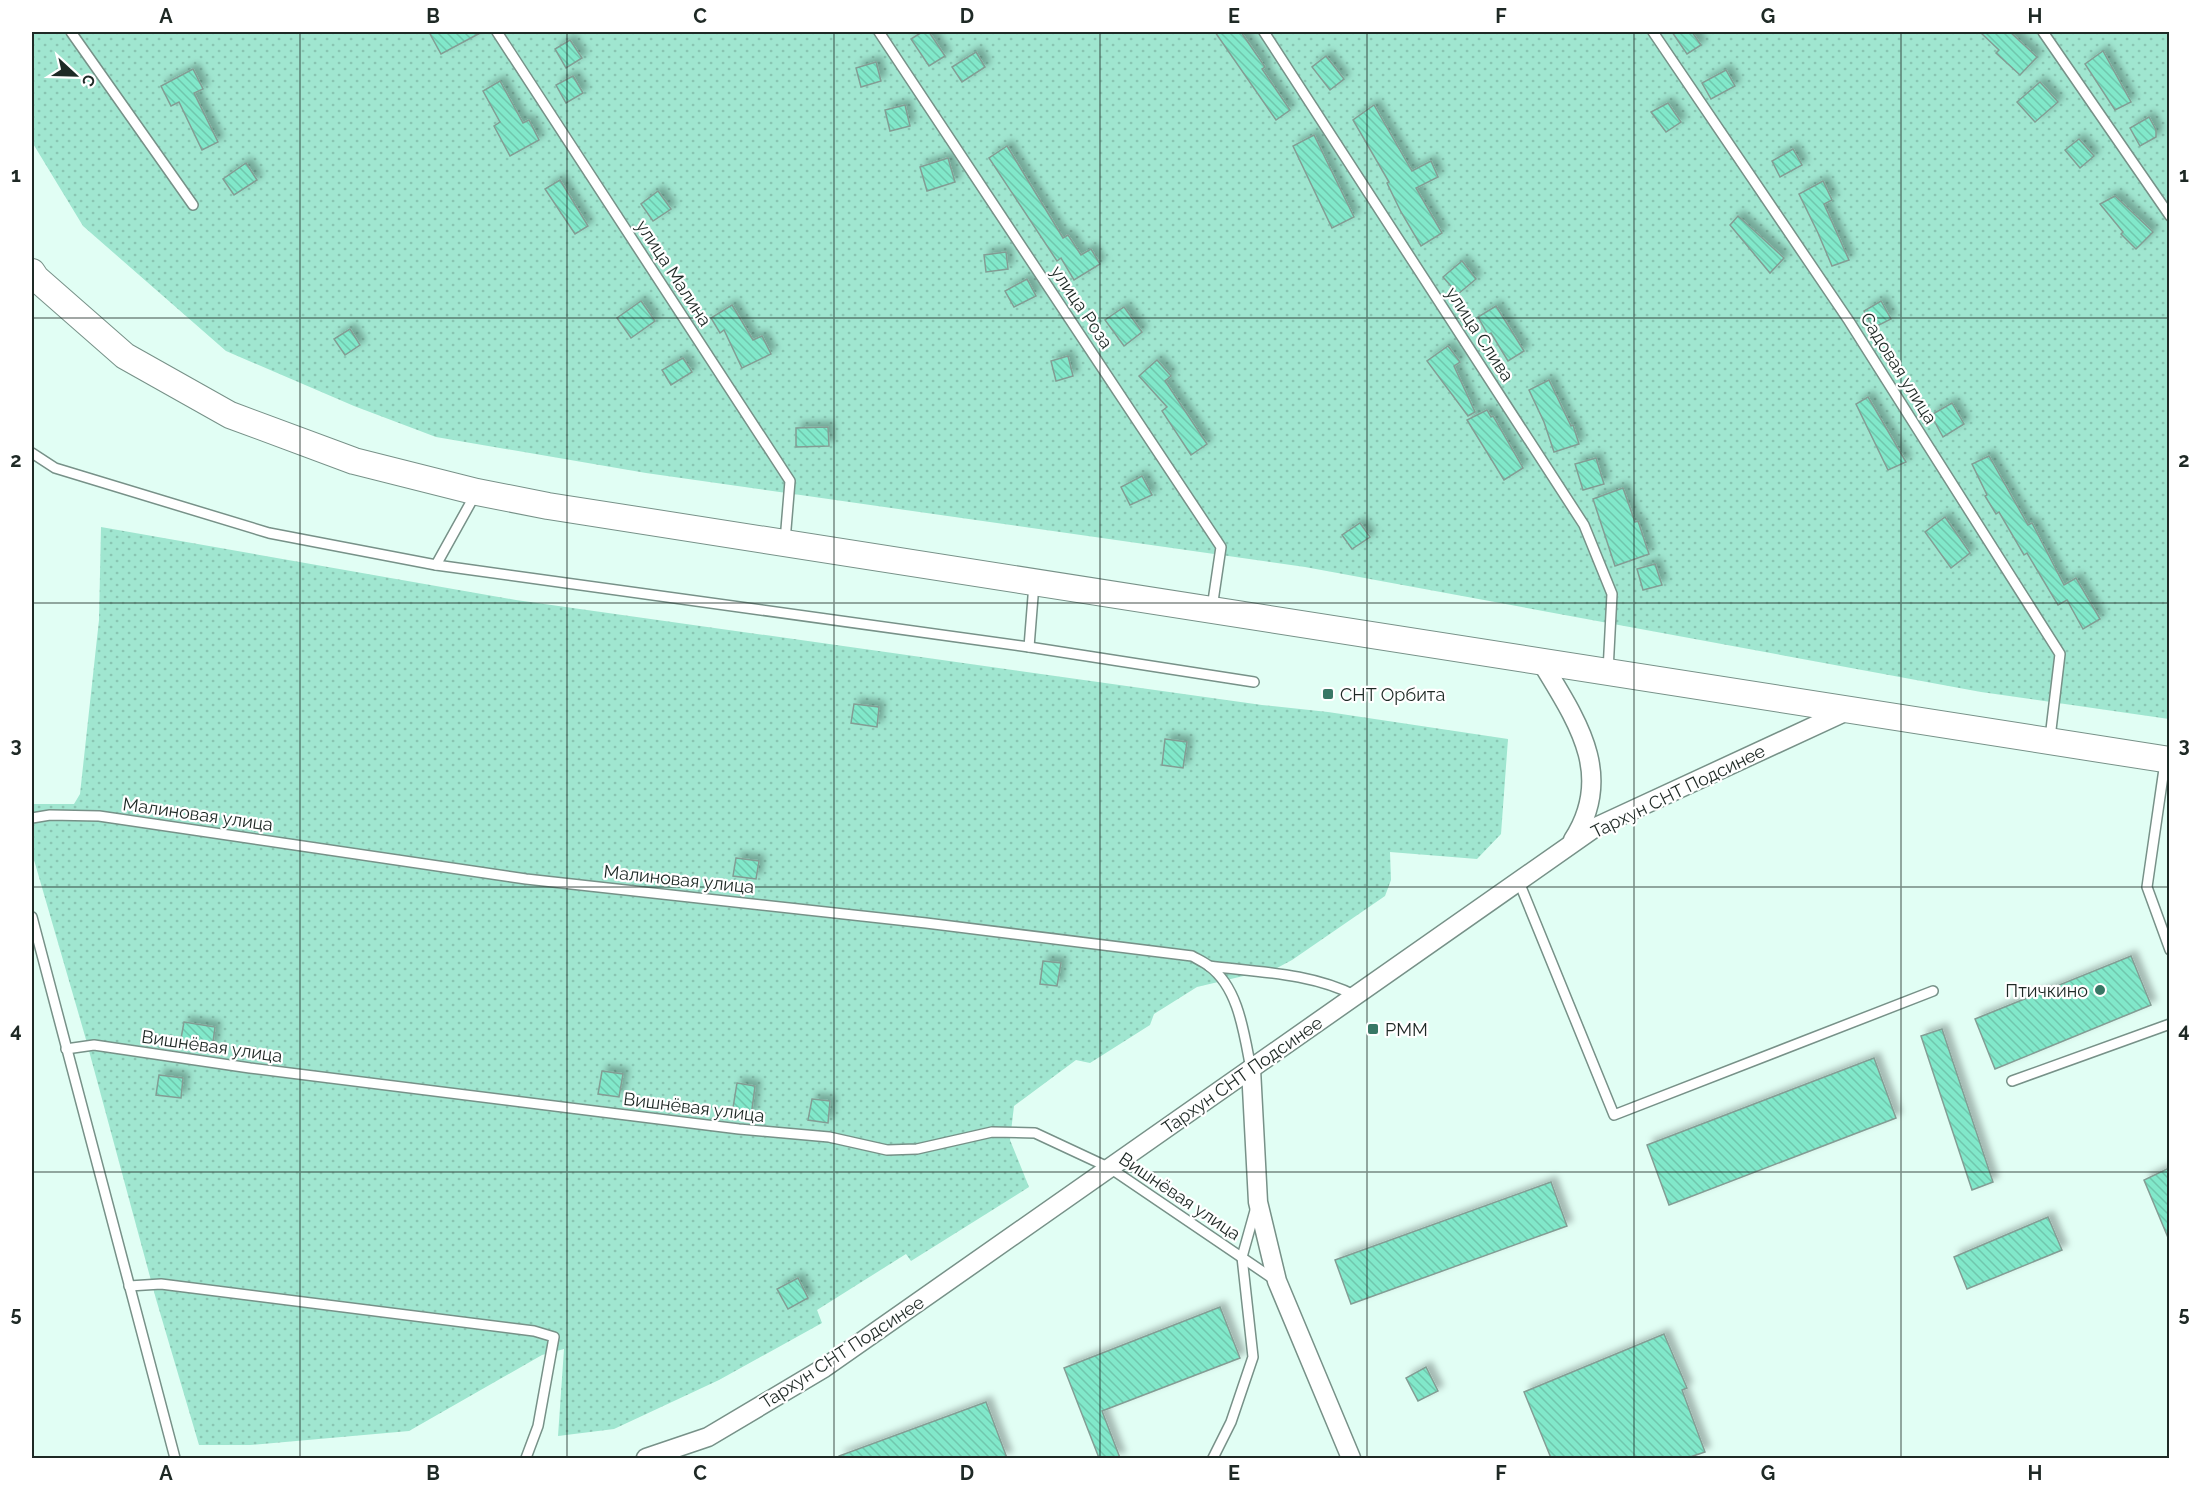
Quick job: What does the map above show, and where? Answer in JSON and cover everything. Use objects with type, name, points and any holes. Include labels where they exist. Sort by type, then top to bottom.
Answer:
[{"type":"main road","points":[[32,272],[125,356],[230,415],[354,461],[477,492],[548,506],[2167,760]]},
{"type":"street","points":[[1542,663],[1571,711],[1589,755],[1593,790],[1585,822],[1568,847]]},
{"type":"street","name":"Тархун СНТ Подсинее","points":[[646,1458],[708,1437],[824,1368],[1596,827],[1849,710]]},
{"type":"street","points":[[1251,1069],[1258,1202],[1277,1281],[1351,1458]]},
{"type":"lane","points":[[71,32],[193,205]]},
{"type":"lane","name":"улица Малина","points":[[497,32],[790,481],[785,543]]},
{"type":"lane","name":"улица Роза","points":[[879,32],[1221,547],[1212,610]]},
{"type":"lane","name":"улица Слива","points":[[1264,32],[1584,525],[1612,594],[1608,674]]},
{"type":"lane","name":"Садовая улица","points":[[1653,32],[1850,321],[2060,654],[2050,741]]},
{"type":"lane","points":[[2043,32],[2169,216]]},
{"type":"lane","points":[[32,453],[55,468],[269,533],[436,565],[1029,647],[1254,682]]},
{"type":"lane","points":[[436,565],[477,492]]},
{"type":"lane","points":[[1029,647],[1034,582]]},
{"type":"lane","points":[[2167,760],[2147,887],[2169,950]]},
{"type":"lane","name":"Малиновая улица","points":[[32,818],[50,815],[99,816],[526,879],[926,923],[1192,956],[1209,966],[1224,982],[1240,1017],[1251,1069]]},
{"type":"lane","points":[[1519,882],[1614,1115],[1933,991]]},
{"type":"lane","points":[[32,917],[175,1458]]},
{"type":"lane","points":[[1209,966],[1285,975],[1319,982],[1356,996]]},
{"type":"lane","points":[[2012,1081],[2169,1024]]},
{"type":"lane","name":"Вишнёвая улица","points":[[66,1049],[94,1045],[250,1068],[704,1125],[829,1137],[887,1150],[917,1149],[992,1132],[1026,1131],[1110,1168],[1277,1281]]},
{"type":"lane","points":[[1213,1458],[1231,1422],[1253,1357],[1242,1257],[1258,1202]]},
{"type":"lane","points":[[129,1286],[161,1284],[534,1330],[554,1337],[538,1426],[526,1458]]},
{"type":"green space","points":[[32,32],[2169,32],[2169,719],[1981,692],[1305,567],[646,473],[436,437],[354,406],[226,351],[83,226],[32,142]]},
{"type":"green space","points":[[101,527],[516,600],[1508,739],[1501,834],[1477,859],[1390,852],[1391,880],[1385,896],[1292,960],[1277,968],[1197,987],[1154,1014],[1150,1025],[1090,1063],[1076,1060],[1014,1106],[1010,1140],[1029,1187],[911,1261],[906,1254],[817,1310],[822,1323],[719,1380],[614,1429],[558,1436],[564,1349],[542,1355],[409,1431],[250,1445],[199,1445],[32,853],[32,804],[74,804],[80,794],[99,620]]},
{"type":"building","points":[[429,32],[482,32],[441,54]]},
{"type":"building","points":[[922,32],[929,32],[945,56],[929,66],[911,39]]},
{"type":"building","points":[[1215,32],[1241,32],[1265,67],[1262,69],[1290,110],[1276,120]]},
{"type":"building","points":[[1672,32],[1692,32],[1701,45],[1687,54]]},
{"type":"building","points":[[1980,32],[2010,32],[2037,57],[2020,75],[1996,53],[1999,50]]},
{"type":"building","points":[[570,40],[582,58],[566,68],[555,49]]},
{"type":"building","points":[[2103,51],[2131,102],[2115,110],[2085,64]]},
{"type":"building","points":[[976,52],[985,67],[962,82],[952,67]]},
{"type":"building","points":[[1326,56],[1344,79],[1330,90],[1312,67]]},
{"type":"building","points":[[876,62],[881,81],[861,87],[856,68]]},
{"type":"building","points":[[193,69],[203,89],[194,93],[218,142],[202,150],[179,102],[171,106],[161,86]]},
{"type":"building","points":[[1726,70],[1735,86],[1711,99],[1702,83]]},
{"type":"building","points":[[573,76],[583,93],[566,103],[556,85]]},
{"type":"building","points":[[500,81],[523,123],[529,120],[539,140],[510,156],[494,126],[500,122],[483,91]]},
{"type":"building","points":[[2040,82],[2058,102],[2035,122],[2017,102]]},
{"type":"building","points":[[1668,103],[1681,122],[1666,132],[1651,112]]},
{"type":"building","points":[[905,105],[910,126],[890,131],[885,110]]},
{"type":"building","points":[[1374,105],[1412,171],[1431,161],[1438,177],[1416,188],[1442,233],[1421,246],[1401,212],[1387,183],[1389,182],[1353,120]]},
{"type":"building","points":[[2149,117],[2156,130],[2156,137],[2140,146],[2130,128]]},
{"type":"building","points":[[1314,135],[1354,217],[1332,228],[1293,146]]},
{"type":"building","points":[[2079,139],[2094,156],[2080,168],[2065,150]]},
{"type":"building","points":[[1007,146],[1063,238],[1068,235],[1081,255],[1091,249],[1100,264],[1074,280],[1061,258],[1057,261],[989,158]]},
{"type":"building","points":[[1793,149],[1802,165],[1780,177],[1772,161]]},
{"type":"building","points":[[948,158],[955,182],[927,191],[920,167]]},
{"type":"building","points":[[246,163],[257,180],[234,195],[223,179]]},
{"type":"building","points":[[560,180],[588,226],[575,234],[545,189]]},
{"type":"building","points":[[1823,181],[1832,200],[1824,204],[1849,260],[1832,266],[1799,194]]},
{"type":"building","points":[[658,191],[671,209],[653,221],[641,204]]},
{"type":"building","points":[[2115,196],[2153,232],[2136,249],[2121,234],[2123,232],[2100,204]]},
{"type":"building","points":[[1738,216],[1784,258],[1770,273],[1730,225]]},
{"type":"building","points":[[1006,252],[1008,269],[986,272],[984,255]]},
{"type":"building","points":[[1462,261],[1476,279],[1458,294],[1443,277]]},
{"type":"building","points":[[1027,279],[1036,296],[1014,307],[1005,291]]},
{"type":"building","points":[[641,301],[655,321],[631,338],[617,318]]},
{"type":"building","points":[[1881,301],[1891,319],[1873,328],[1864,311]]},
{"type":"building","points":[[732,305],[753,340],[762,336],[771,354],[742,368],[724,330],[720,333],[711,318]]},
{"type":"building","points":[[1496,306],[1524,351],[1508,361],[1491,333],[1488,335],[1478,317]]},
{"type":"building","points":[[1124,307],[1142,332],[1124,346],[1105,320]]},
{"type":"building","points":[[350,329],[360,345],[345,355],[334,339]]},
{"type":"building","points":[[1448,346],[1460,362],[1454,366],[1475,412],[1468,416],[1427,361]]},
{"type":"building","points":[[1068,356],[1073,376],[1056,381],[1051,361]]},
{"type":"building","points":[[683,358],[692,372],[671,385],[662,370]]},
{"type":"building","points":[[1157,360],[1171,376],[1165,381],[1207,444],[1191,455],[1162,411],[1167,407],[1139,376]]},
{"type":"building","points":[[1549,380],[1571,426],[1573,425],[1579,444],[1554,452],[1544,422],[1529,390]]},
{"type":"building","points":[[1868,397],[1906,462],[1888,470],[1856,404]]},
{"type":"building","points":[[1952,403],[1964,424],[1943,437],[1931,415]]},
{"type":"building","points":[[1487,410],[1491,417],[1493,416],[1523,468],[1504,480],[1467,420]]},
{"type":"building","points":[[828,427],[829,446],[796,447],[796,428]]},
{"type":"building","points":[[1989,456],[2028,525],[2032,523],[2064,585],[2076,578],[2100,619],[2083,629],[2067,600],[2058,605],[2027,553],[2024,555],[1999,512],[1996,514],[1985,496],[1987,495],[1972,464]]},
{"type":"building","points":[[1596,458],[1604,484],[1583,490],[1575,464]]},
{"type":"building","points":[[1142,476],[1152,495],[1130,505],[1121,487]]},
{"type":"building","points":[[1623,488],[1635,522],[1638,521],[1649,554],[1615,566],[1593,499]]},
{"type":"building","points":[[1945,517],[1970,553],[1951,568],[1925,532]]},
{"type":"building","points":[[1360,523],[1370,537],[1352,549],[1342,535]]},
{"type":"building","points":[[1655,564],[1662,585],[1643,590],[1637,569]]},
{"type":"building","points":[[854,704],[879,707],[877,727],[851,723]]},
{"type":"building","points":[[1165,739],[1187,742],[1183,768],[1162,765]]},
{"type":"building","points":[[736,858],[759,861],[756,879],[733,876]]},
{"type":"building","points":[[2131,956],[2151,1005],[1995,1069],[1975,1019]]},
{"type":"building","points":[[1043,961],[1061,963],[1057,986],[1040,984]]},
{"type":"building","points":[[184,1022],[215,1027],[212,1049],[180,1044]]},
{"type":"building","points":[[1942,1029],[1993,1182],[1972,1190],[1921,1036]]},
{"type":"building","points":[[1874,1058],[1896,1118],[1669,1205],[1647,1145]]},
{"type":"building","points":[[602,1071],[623,1074],[619,1097],[598,1094]]},
{"type":"building","points":[[159,1075],[183,1078],[181,1098],[156,1095]]},
{"type":"building","points":[[737,1083],[755,1086],[751,1116],[732,1114]]},
{"type":"building","points":[[812,1099],[830,1101],[828,1123],[808,1120]]},
{"type":"building","points":[[2169,1168],[2169,1240],[2144,1180]]},
{"type":"building","points":[[1551,1182],[1567,1226],[1351,1304],[1335,1260]]},
{"type":"building","points":[[2048,1217],[2062,1250],[1967,1289],[1954,1257]]},
{"type":"building","points":[[798,1278],[808,1298],[788,1309],[777,1289]]},
{"type":"building","points":[[1220,1307],[1240,1358],[1102,1411],[1120,1458],[1099,1458],[1064,1368]]},
{"type":"building","points":[[1664,1334],[1687,1388],[1682,1390],[1705,1452],[1687,1458],[1551,1458],[1524,1392]]},
{"type":"building","points":[[1426,1367],[1438,1391],[1418,1401],[1406,1378]]},
{"type":"building","points":[[986,1402],[1007,1458],[839,1458],[839,1456]]},
{"type":"place","name":"СНТ Орбита","points":[[1328,694]]},
{"type":"place","name":"Птичкино","points":[[2100,990]]},
{"type":"place","name":"РММ","points":[[1373,1029]]}]
